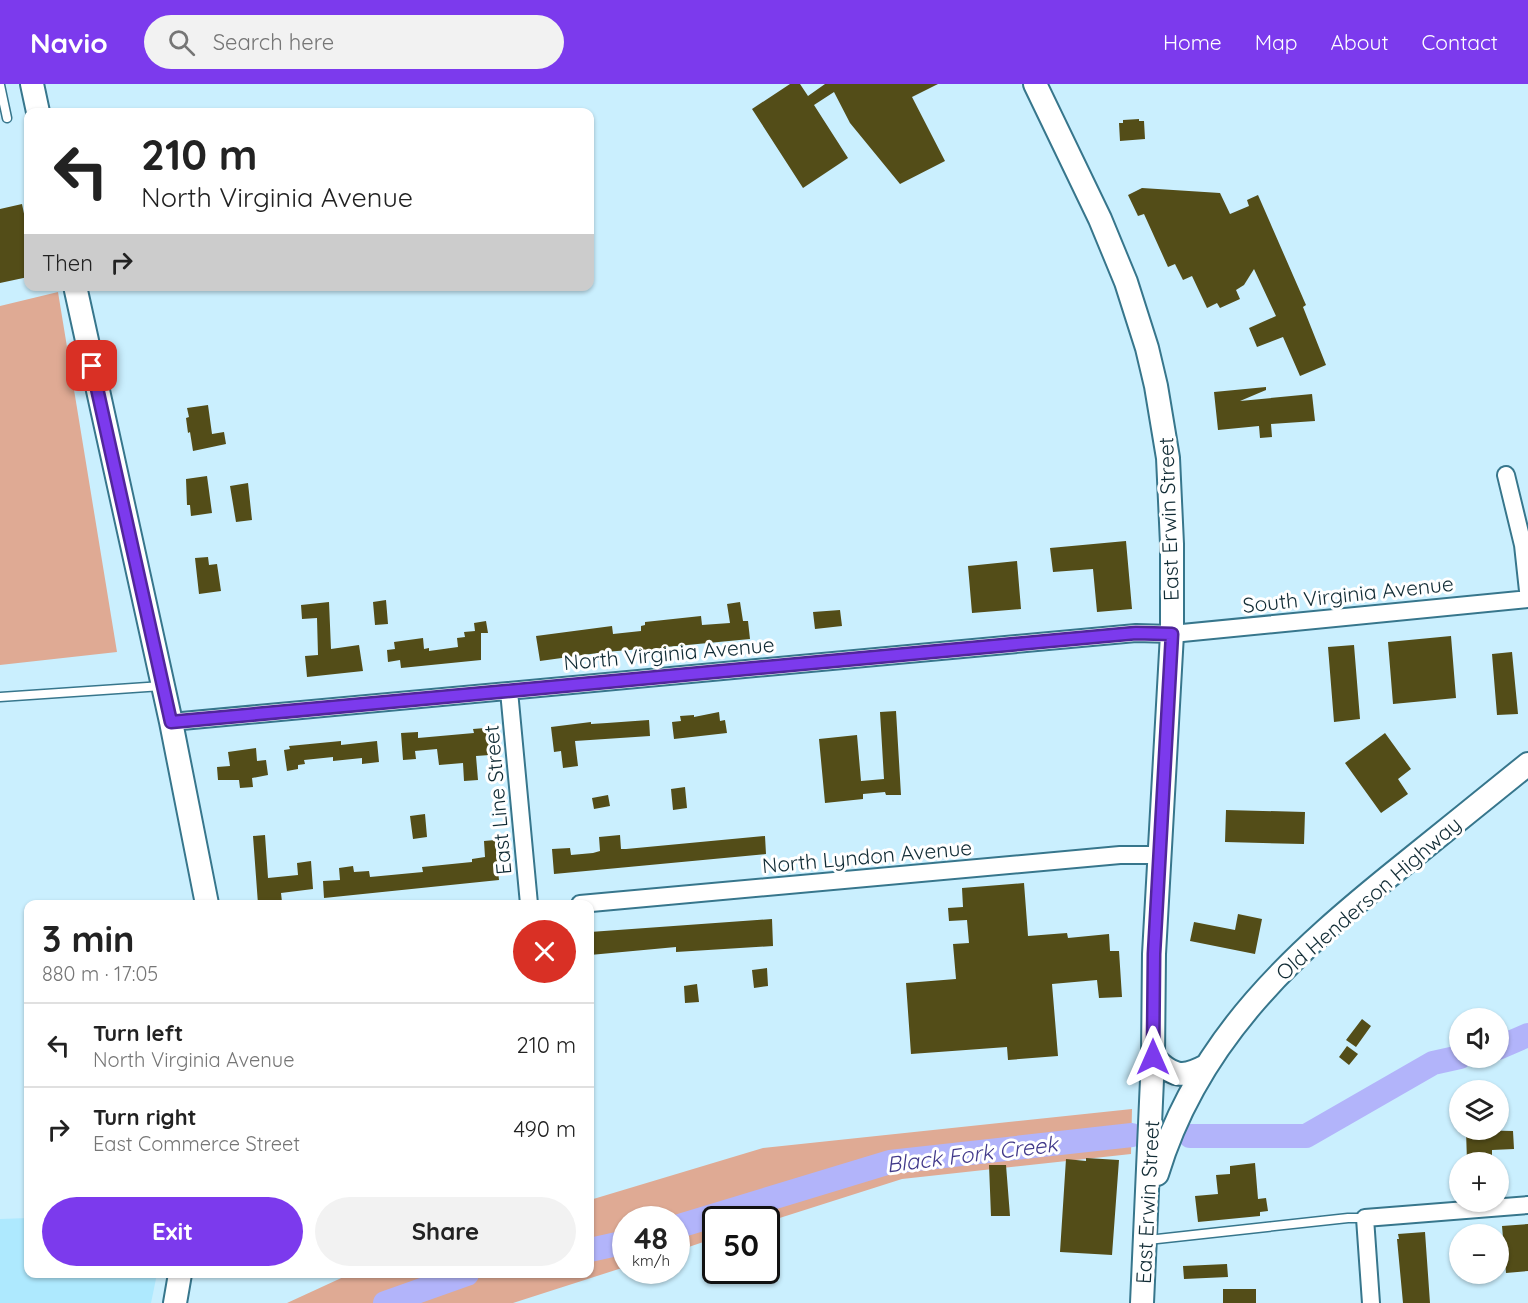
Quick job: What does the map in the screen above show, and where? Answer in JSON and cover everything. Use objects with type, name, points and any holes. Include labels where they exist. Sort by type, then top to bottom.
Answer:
[{"type":"main road","points":[[32,84],[37,108]]},
{"type":"main road","name":"East Erwin Street","points":[[1035,84],[1100,219],[1126,282],[1147,348],[1163,422],[1168,458],[1172,544],[1172,634],[1154,954],[1153,1057],[1142,1303]]},
{"type":"main road","points":[[76,291],[171,722],[206,900]]},
{"type":"main road","name":"Old Henderson Highway","points":[[1147,1207],[1165,1148],[1188,1098],[1206,1066],[1250,1006],[1301,952],[1362,898],[1528,765]]},
{"type":"main road","points":[[1153,1057],[1163,1067],[1179,1074],[1188,1075],[1206,1066]]},
{"type":"main road","points":[[175,1303],[179,1278]]},
{"type":"street","points":[[1506,475],[1523,545],[1528,591]]},
{"type":"street","name":"South Virginia Avenue","points":[[1172,634],[1528,599]]},
{"type":"street","name":"North Virginia Avenue","points":[[171,722],[1136,633],[1172,634]]},
{"type":"street","name":"East Line Street","points":[[509,691],[528,900]]},
{"type":"street","name":"North Lyndon Avenue","points":[[594,903],[1120,855],[1159,855]]},
{"type":"street","points":[[1371,1303],[1365,1218],[1528,1205]]},
{"type":"lane","points":[[0,85],[7,118]]},
{"type":"lane","points":[[0,697],[163,686]]},
{"type":"lane","points":[[1145,1240],[1365,1218]]},
{"type":"shaded area","points":[[58,292],[117,652],[0,665],[0,306]]},
{"type":"shaded area","points":[[1132,1109],[1131,1154],[902,1179],[780,1218],[780,1206],[702,1206],[702,1242],[690,1247],[690,1206],[612,1206],[612,1271],[594,1277],[594,1199],[763,1148]]},
{"type":"shaded area","points":[[24,1218],[24,1278],[156,1278],[151,1303],[0,1303],[0,1219]]},
{"type":"shaded area","points":[[341,1278],[591,1278],[513,1303],[287,1303]]},
{"type":"building","points":[[790,84],[800,84],[808,96],[825,84],[938,84],[912,97],[945,161],[900,184],[850,123],[834,92],[814,105],[848,158],[803,188],[752,109]]},
{"type":"building","points":[[1139,119],[1139,121],[1144,121],[1145,139],[1120,141],[1119,123],[1123,123],[1123,120]]},
{"type":"building","points":[[1142,188],[1220,193],[1230,214],[1249,206],[1247,200],[1258,195],[1306,305],[1303,307],[1326,365],[1300,376],[1283,337],[1257,347],[1249,328],[1276,316],[1254,269],[1244,285],[1236,290],[1240,299],[1220,308],[1217,303],[1207,308],[1192,276],[1183,280],[1175,264],[1168,267],[1144,214],[1138,216],[1128,195]]},
{"type":"building","points":[[22,204],[24,278],[0,283],[0,209]]},
{"type":"building","points":[[1266,387],[1266,390],[1240,401],[1312,394],[1315,421],[1271,424],[1272,437],[1260,438],[1259,426],[1218,430],[1214,392]]},
{"type":"building","points":[[208,405],[212,434],[224,432],[226,444],[193,451],[190,432],[188,433],[187,408]]},
{"type":"building","points":[[207,476],[212,513],[191,516],[190,505],[187,505],[186,479]]},
{"type":"building","points":[[248,483],[252,520],[236,522],[230,486]]},
{"type":"building","points":[[1126,541],[1132,609],[1097,612],[1093,569],[1053,572],[1050,548]]},
{"type":"building","points":[[208,557],[209,565],[217,564],[221,591],[199,594],[195,558]]},
{"type":"building","points":[[1017,561],[1021,609],[972,613],[968,566]]},
{"type":"building","points":[[386,600],[388,624],[375,625],[373,602]]},
{"type":"building","points":[[329,602],[331,649],[359,645],[363,671],[307,677],[305,656],[318,655],[317,618],[302,619],[301,605]]},
{"type":"building","points":[[740,602],[743,621],[748,621],[750,639],[666,647],[666,649],[641,652],[641,649],[605,652],[540,661],[536,636],[612,626],[613,634],[641,631],[641,626],[645,625],[645,622],[701,616],[702,625],[730,623],[727,604]]},
{"type":"building","points":[[840,610],[842,626],[815,629],[813,612]]},
{"type":"building","points":[[486,621],[488,633],[481,633],[481,660],[401,668],[400,660],[388,662],[387,650],[395,649],[394,642],[423,638],[424,649],[429,648],[429,651],[458,647],[457,638],[465,637],[464,632],[475,631],[474,623]]},
{"type":"building","points":[[1451,636],[1456,698],[1393,704],[1388,642]]},
{"type":"building","points":[[1354,645],[1360,719],[1334,722],[1328,647]]},
{"type":"building","points":[[1512,652],[1518,714],[1497,715],[1492,654]]},
{"type":"building","points":[[896,711],[901,795],[886,795],[885,792],[863,794],[863,799],[825,803],[819,739],[857,735],[861,781],[884,779],[880,712]]},
{"type":"building","points":[[719,712],[720,721],[725,720],[727,733],[674,739],[672,722],[681,721],[680,716],[694,715],[694,717]]},
{"type":"building","points":[[649,720],[650,736],[575,741],[578,766],[563,768],[561,751],[554,752],[551,727],[591,722],[591,724]]},
{"type":"building","points":[[485,728],[488,732],[490,755],[476,756],[478,780],[464,781],[463,763],[439,765],[437,749],[415,751],[416,759],[403,760],[401,733],[418,732],[418,738],[474,733],[473,729]]},
{"type":"building","points":[[1385,733],[1411,769],[1398,779],[1408,794],[1381,813],[1345,763]]},
{"type":"building","points":[[341,741],[341,745],[377,741],[379,762],[362,764],[362,758],[333,761],[333,757],[304,760],[305,764],[298,765],[298,769],[287,771],[284,750],[290,749],[289,746]]},
{"type":"building","points":[[256,748],[257,761],[266,760],[268,775],[252,778],[253,787],[240,788],[239,780],[218,780],[217,767],[230,766],[228,752]]},
{"type":"building","points":[[685,787],[687,808],[673,810],[671,789]]},
{"type":"building","points":[[608,795],[610,806],[594,809],[592,798]]},
{"type":"building","points":[[1226,810],[1305,812],[1304,844],[1225,842]]},
{"type":"building","points":[[425,814],[427,837],[413,839],[410,816]]},
{"type":"building","points":[[265,835],[268,878],[298,875],[297,863],[311,861],[313,889],[281,893],[282,900],[258,900],[253,836]]},
{"type":"building","points":[[620,835],[621,849],[765,836],[766,854],[554,874],[552,849],[570,848],[571,855],[593,853],[600,851],[599,837]]},
{"type":"building","points":[[495,840],[499,880],[324,898],[323,881],[340,880],[339,868],[353,866],[354,872],[369,871],[370,877],[423,872],[422,867],[472,862],[472,859],[485,857],[484,841]]},
{"type":"building","points":[[1024,883],[1028,936],[1067,933],[1068,938],[1109,934],[1110,951],[1119,951],[1122,997],[1099,998],[1097,980],[1052,984],[1058,1056],[1008,1060],[1007,1047],[911,1054],[906,983],[956,979],[953,944],[969,943],[967,920],[949,921],[948,908],[963,907],[962,888]]},
{"type":"building","points":[[1238,914],[1262,919],[1255,954],[1190,941],[1194,922],[1235,930]]},
{"type":"building","points":[[772,919],[773,946],[676,952],[676,947],[594,955],[594,932]]},
{"type":"building","points":[[767,968],[768,986],[754,988],[752,970]]},
{"type":"building","points":[[697,984],[699,1002],[685,1003],[684,986]]},
{"type":"building","points":[[1362,1019],[1371,1026],[1356,1047],[1346,1040]]},
{"type":"building","points":[[1347,1046],[1358,1054],[1349,1065],[1339,1057]]},
{"type":"building","points":[[1509,1131],[1513,1131],[1514,1149],[1467,1152],[1466,1140],[1509,1140]]},
{"type":"building","points":[[1086,1158],[1119,1160],[1112,1255],[1060,1252],[1066,1159],[1086,1161]]},
{"type":"building","points":[[1255,1163],[1258,1199],[1266,1198],[1268,1211],[1260,1212],[1260,1216],[1198,1222],[1195,1196],[1218,1194],[1216,1175],[1230,1174],[1230,1166]]},
{"type":"building","points":[[989,1165],[1006,1165],[1010,1216],[991,1216]]},
{"type":"building","points":[[1528,1224],[1528,1271],[1509,1273],[1509,1225]]},
{"type":"building","points":[[1425,1232],[1430,1303],[1403,1303],[1398,1234]]},
{"type":"building","points":[[1227,1264],[1228,1277],[1184,1279],[1183,1266]]},
{"type":"building","points":[[1223,1289],[1256,1289],[1256,1303],[1223,1303]]},
{"type":"waterway","name":"Black Fork Creek","points":[[1509,1043],[1528,1035]]},
{"type":"waterway","name":"Black Fork Creek","points":[[1190,1136],[1306,1136],[1433,1063],[1449,1059]]},
{"type":"waterway","name":"Black Fork Creek","points":[[690,1223],[890,1162],[1132,1135]]},
{"type":"waterway","name":"Black Fork Creek","points":[[594,1249],[612,1245]]},
{"type":"waterway","name":"Black Fork Creek","points":[[385,1303],[456,1278]]},
{"type":"route","points":[[92,366],[171,722],[1136,633],[1172,634],[1154,954],[1153,1057]]}]
